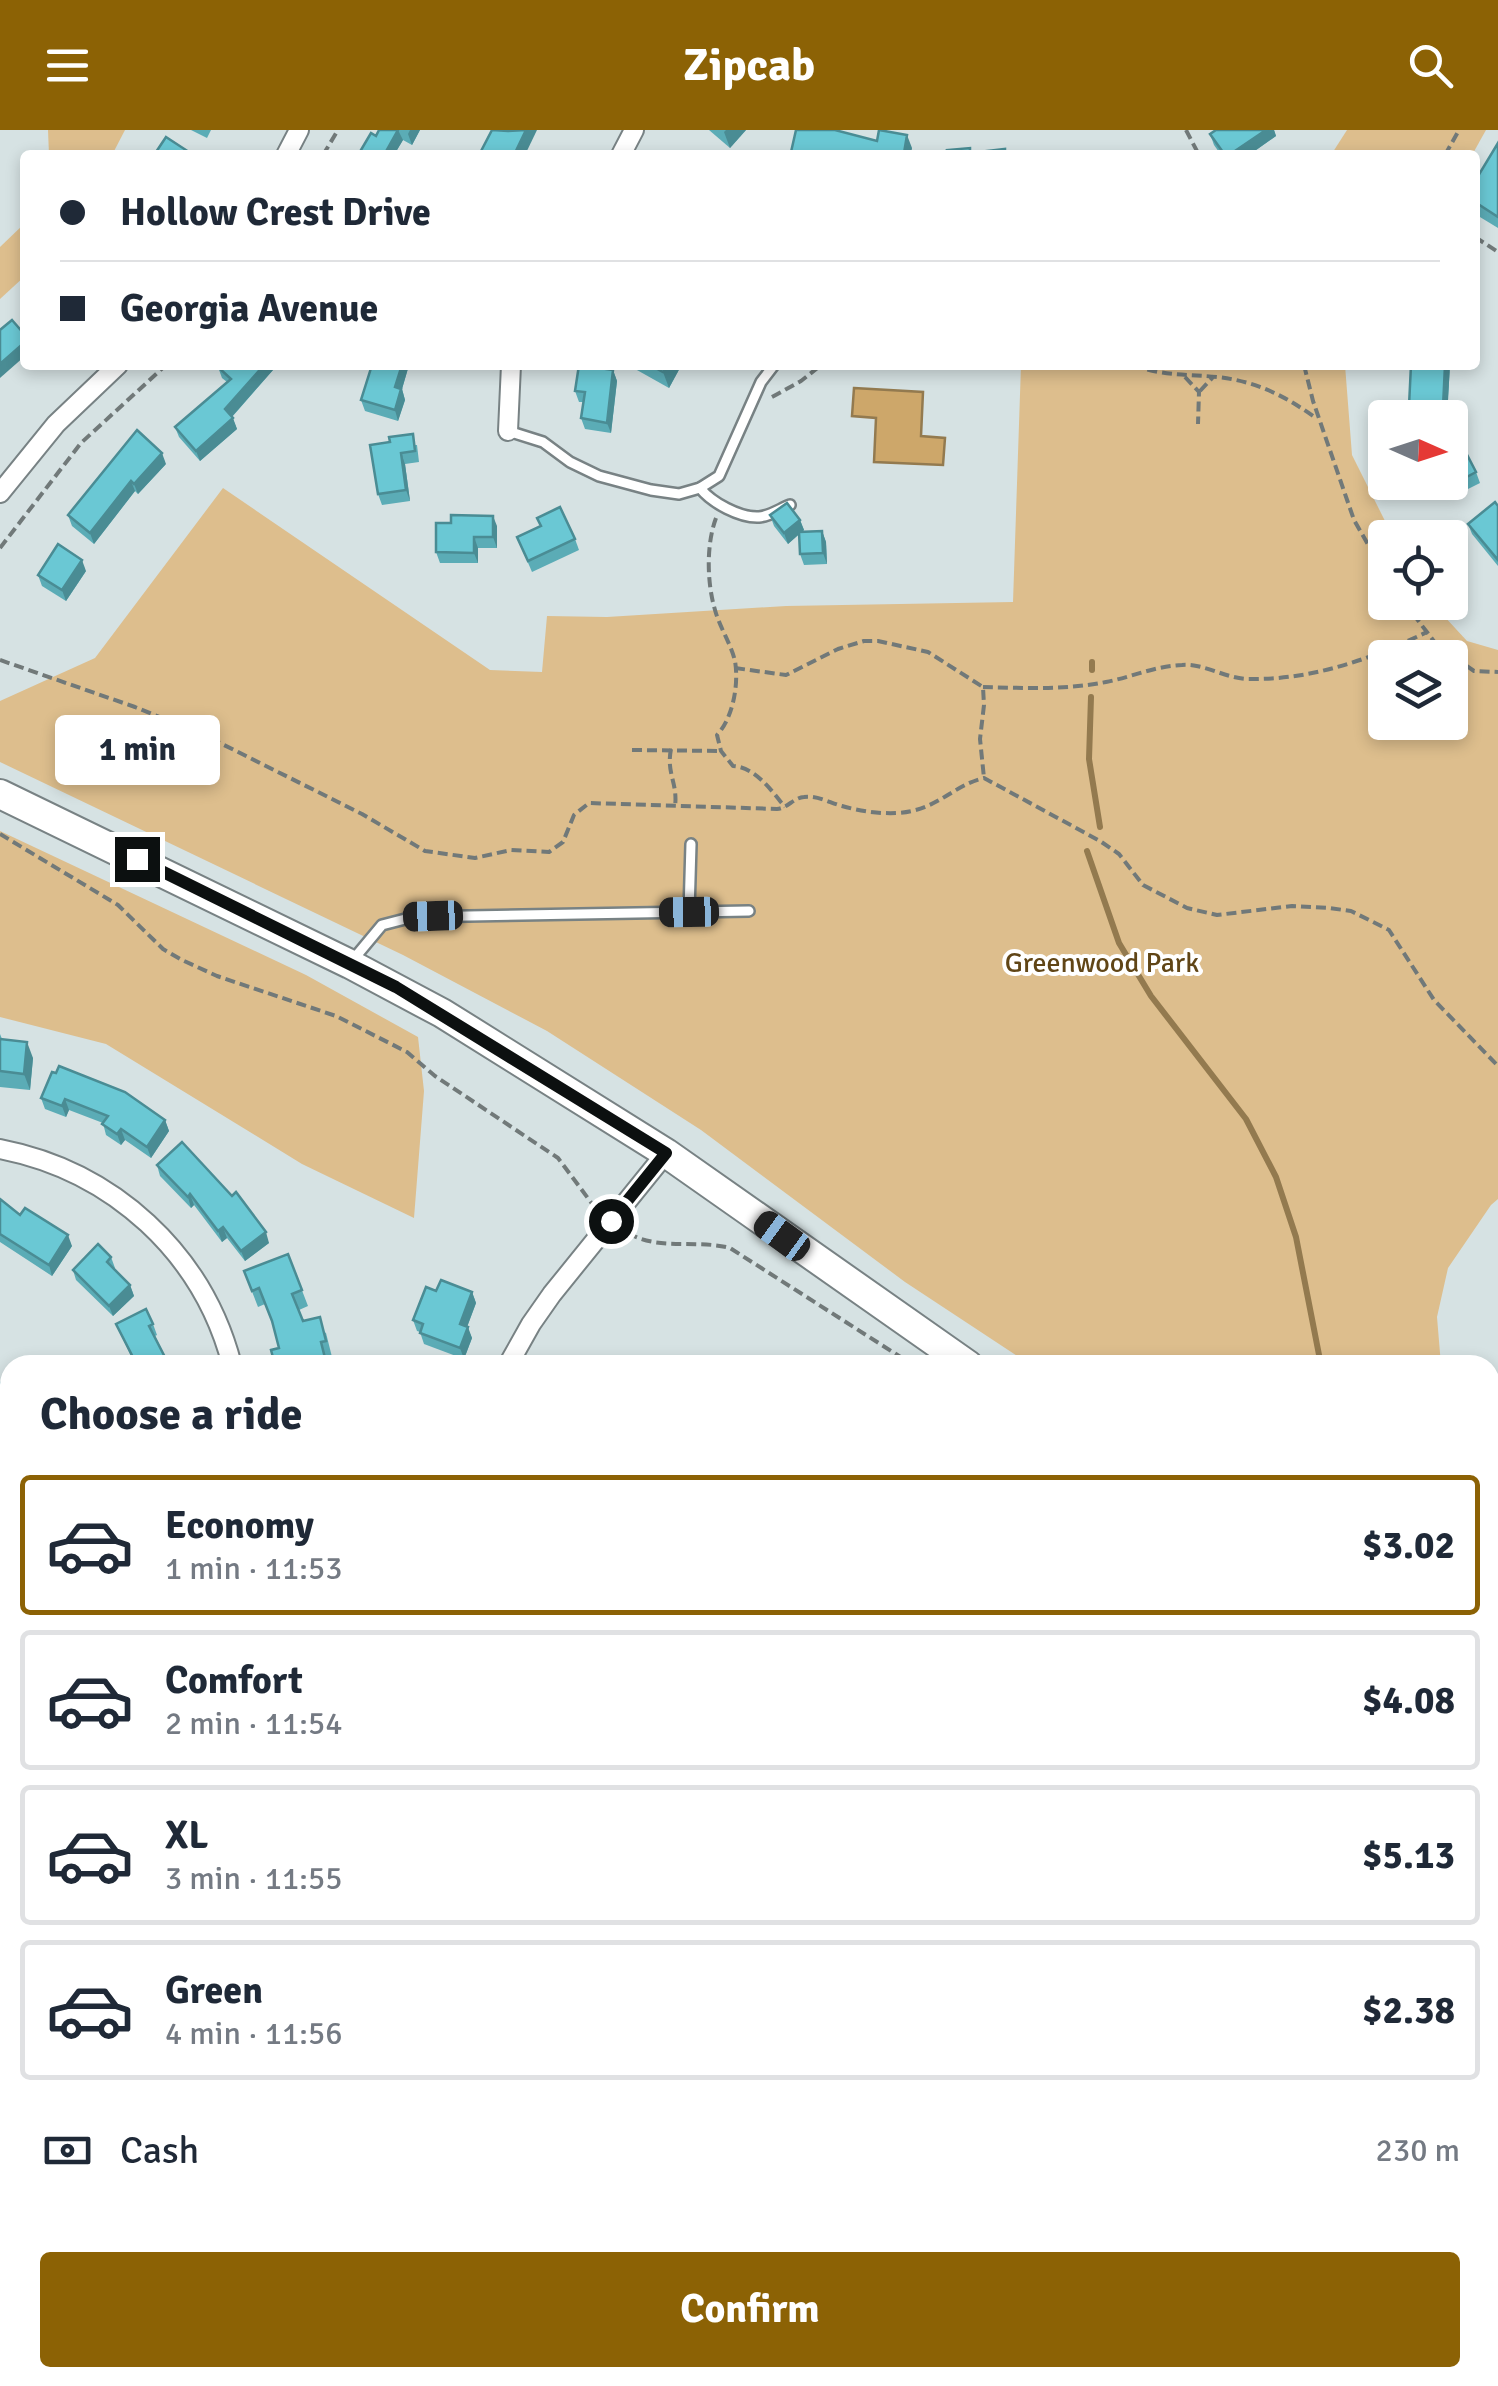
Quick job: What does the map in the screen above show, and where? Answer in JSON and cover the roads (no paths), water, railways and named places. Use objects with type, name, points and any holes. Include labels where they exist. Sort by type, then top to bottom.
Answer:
[{"type":"main road","points":[[0,794],[350,964],[455,1020],[666,1153],[954,1355]]},
{"type":"street","points":[[0,492],[56,424],[113,370]]},
{"type":"street","points":[[508,431],[512,370]]},
{"type":"street","points":[[0,1149],[42,1157],[98,1184],[154,1227],[192,1277],[225,1339],[229,1355]]},
{"type":"street","points":[[514,1355],[542,1309],[666,1153]]},
{"type":"lane","points":[[508,431],[543,442],[570,462],[599,476],[679,494],[700,488],[719,476],[761,382],[770,370]]},
{"type":"lane","points":[[700,488],[724,506],[755,518],[790,504]]},
{"type":"lane","points":[[689,912],[690,844]]},
{"type":"lane","points":[[350,964],[373,932],[396,920],[749,911]]},
{"type":"waterway","points":[[1092,662],[1092,670]]},
{"type":"waterway","points":[[1091,697],[1089,759],[1100,827]]},
{"type":"waterway","points":[[1087,851],[1119,943],[1151,996],[1246,1119],[1276,1177],[1296,1237],[1319,1355]]},
{"type":"park label","name":"Greenwood Park","points":[[1102,963]]}]
